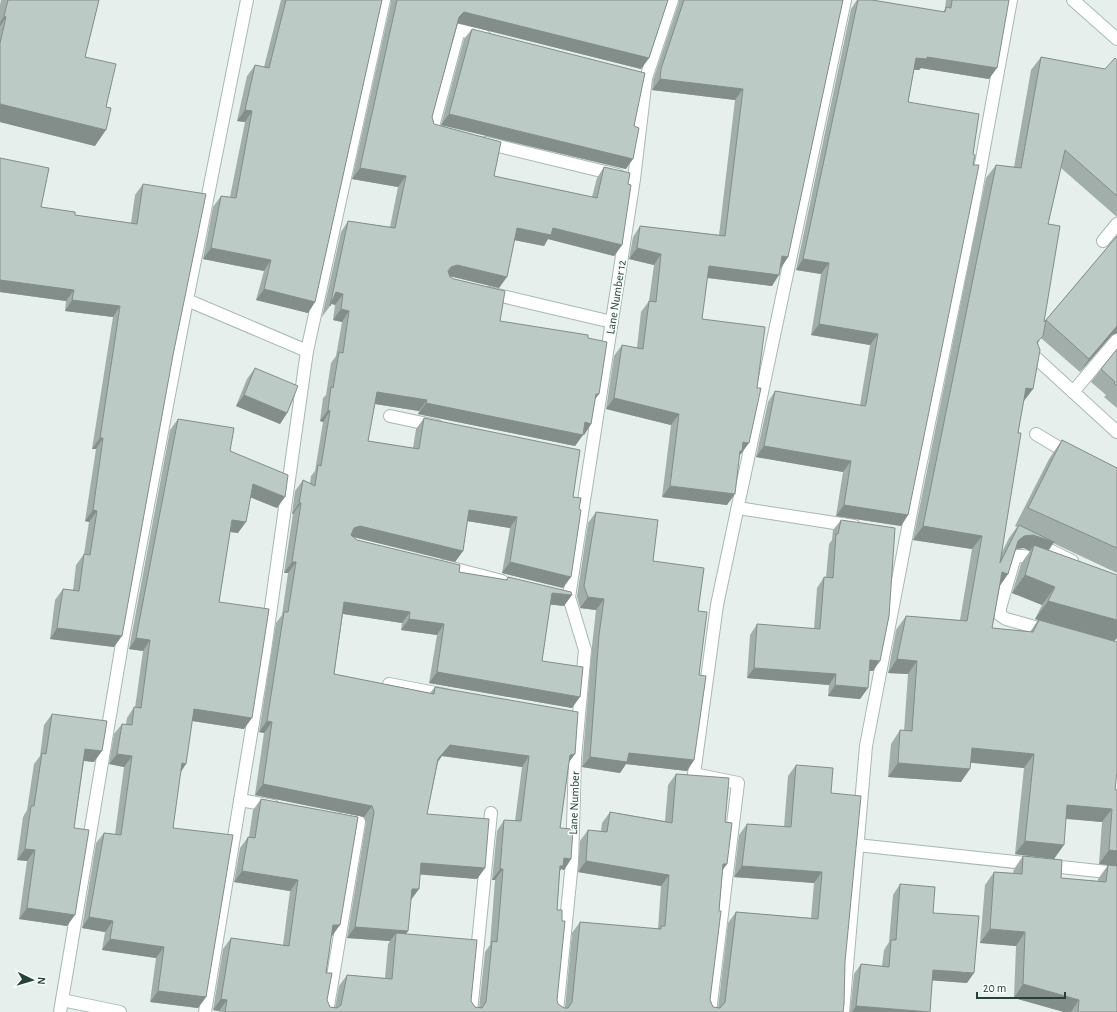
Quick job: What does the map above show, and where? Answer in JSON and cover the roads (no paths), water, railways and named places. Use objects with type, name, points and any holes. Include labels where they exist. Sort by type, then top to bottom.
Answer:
[{"type":"street","points":[[120,1012],[61,1006],[124,632],[187,300],[247,0]]},
{"type":"street","points":[[205,1012],[265,650],[307,351],[384,0]]},
{"type":"street","name":"Lane Number 12","points":[[569,597],[634,179],[646,78],[672,0]]},
{"type":"street","points":[[710,1012],[738,783],[694,774],[717,605],[845,0]]},
{"type":"street","points":[[843,1012],[866,746],[902,533],[971,219],[1011,0]]},
{"type":"street","points":[[1073,0],[1117,39]]},
{"type":"street","points":[[456,135],[432,130],[459,30],[496,39]]},
{"type":"street","points":[[632,74],[646,78]]},
{"type":"street","points":[[471,139],[634,179]]},
{"type":"street","points":[[1103,241],[1117,224]]},
{"type":"street","points":[[478,290],[612,322]]},
{"type":"street","points":[[187,300],[307,351]]},
{"type":"street","points":[[1073,392],[1117,340]]},
{"type":"street","points":[[1035,357],[1117,432]]},
{"type":"street","points":[[390,416],[452,429]]},
{"type":"street","points":[[1036,434],[1083,462]]},
{"type":"street","points":[[575,454],[591,457]]},
{"type":"street","points":[[738,508],[868,528]]},
{"type":"street","points":[[1021,536],[1084,566]]},
{"type":"street","points":[[1052,566],[1024,556],[1018,556],[1014,560],[1000,608],[1000,615],[1058,633]]},
{"type":"street","points":[[434,564],[516,584]]},
{"type":"street","points":[[554,593],[569,597]]},
{"type":"street","name":"Lane Number","points":[[557,1012],[572,862],[575,758],[585,650],[569,597]]},
{"type":"street","points":[[389,684],[458,697]]},
{"type":"street","points":[[564,715],[579,717]]},
{"type":"street","points":[[240,800],[285,808]]},
{"type":"street","points":[[471,1012],[491,812]]},
{"type":"street","points":[[327,1012],[358,822],[329,817]]},
{"type":"street","points":[[857,846],[1117,873]]}]
